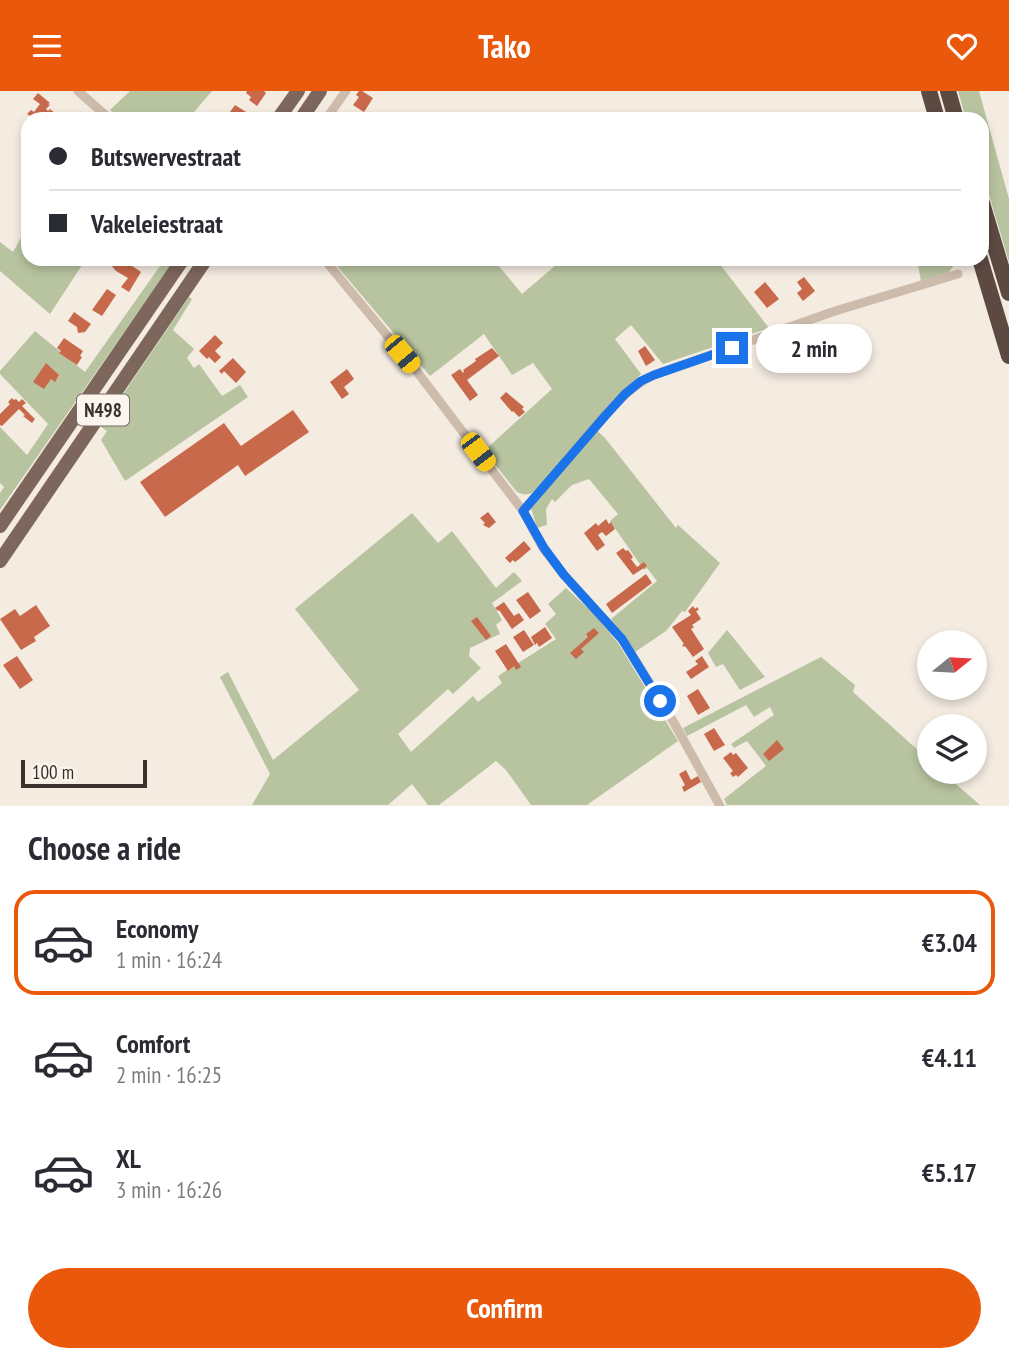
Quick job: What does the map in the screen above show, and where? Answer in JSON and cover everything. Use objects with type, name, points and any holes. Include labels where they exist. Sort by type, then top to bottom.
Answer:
[{"type":"highway","points":[[929,91],[935,112]]},
{"type":"highway","points":[[948,91],[954,112]]},
{"type":"highway","points":[[989,226],[1009,293]]},
{"type":"highway","points":[[982,266],[1009,356]]},
{"type":"main road","points":[[283,112],[298,91]]},
{"type":"main road","points":[[306,112],[320,91]]},
{"type":"main road","name":"N498","points":[[0,526],[178,266]]},
{"type":"main road","name":"N498","points":[[0,561],[201,266]]},
{"type":"street","points":[[78,91],[102,112]]},
{"type":"street","points":[[331,112],[346,91]]},
{"type":"street","points":[[330,266],[418,373],[523,511],[544,548],[564,575],[622,639],[673,721],[720,806]]},
{"type":"street","points":[[523,511],[625,394],[641,381],[835,311],[958,274]]},
{"type":"green space","points":[[130,91],[212,91],[194,112],[110,110]]},
{"type":"green space","points":[[958,91],[979,91],[985,112],[964,112]]},
{"type":"green space","points":[[989,127],[1009,199],[1009,262],[989,195]]},
{"type":"green space","points":[[21,238],[21,266],[81,266],[50,314],[0,271],[0,242],[13,252]]},
{"type":"green space","points":[[160,266],[170,266],[0,510],[0,493],[4,487],[0,483],[0,427],[27,455],[48,424],[0,371],[35,331],[85,372]]},
{"type":"green space","points":[[337,266],[499,266],[522,294],[555,266],[721,266],[769,328],[663,364],[631,325],[615,339],[641,374],[592,426],[605,438],[676,528],[678,525],[720,563],[685,612],[682,611],[666,631],[635,652],[611,619],[657,581],[647,568],[644,570],[610,521],[618,514],[589,479],[572,485],[555,502],[552,499],[546,509],[547,525],[537,528],[531,508],[563,459],[538,488],[524,494],[517,492],[484,451],[552,389],[533,363],[512,375],[484,334],[430,376]]},
{"type":"green space","points":[[918,266],[953,266],[949,272],[921,281]]},
{"type":"green space","points":[[189,297],[192,299],[173,330],[194,349],[187,358],[194,368],[199,364],[222,396],[240,385],[248,397],[125,481],[101,440],[107,431],[101,427]]},
{"type":"green space","points":[[412,513],[438,543],[452,531],[496,588],[514,572],[522,581],[492,603],[502,620],[496,625],[500,634],[470,648],[469,656],[481,668],[453,694],[448,689],[398,734],[411,752],[473,696],[478,702],[502,683],[498,676],[556,639],[545,624],[556,614],[548,604],[566,588],[594,614],[618,643],[678,741],[587,805],[531,805],[506,770],[496,761],[439,805],[428,805],[412,784],[388,805],[252,805],[270,774],[220,677],[228,672],[273,760],[359,690],[295,609]]},
{"type":"green space","points":[[727,630],[765,677],[740,690],[723,664],[716,667],[708,653]]},
{"type":"green space","points":[[821,657],[855,685],[853,692],[917,749],[917,784],[956,784],[980,805],[727,805],[724,799],[766,766],[747,741],[734,748],[731,744],[774,715],[770,707],[754,717],[746,705],[687,736],[683,728]]},
{"type":"building","points":[[247,91],[266,93],[257,106],[249,100],[251,97]]},
{"type":"building","points":[[359,91],[373,98],[364,112],[353,105],[359,97],[356,95]]},
{"type":"building","points":[[38,93],[50,103],[46,109],[54,112],[34,112],[40,104],[33,99]]},
{"type":"building","points":[[235,105],[246,112],[230,112]]},
{"type":"building","points":[[112,266],[132,266],[141,272],[129,292],[121,287],[128,278]]},
{"type":"building","points":[[804,277],[815,291],[803,301],[797,293],[802,289],[797,282]]},
{"type":"building","points":[[765,282],[779,299],[767,308],[754,292]]},
{"type":"building","points":[[107,289],[116,295],[102,316],[92,310]]},
{"type":"building","points":[[74,312],[91,324],[85,332],[78,333],[77,327],[68,321]]},
{"type":"building","points":[[215,335],[223,343],[215,351],[221,357],[215,363],[199,351]]},
{"type":"building","points":[[64,338],[83,351],[77,365],[59,353],[61,351],[57,348]]},
{"type":"building","points":[[645,346],[655,360],[646,366],[638,351]]},
{"type":"building","points":[[492,348],[499,356],[467,380],[478,395],[470,401],[451,375],[460,369],[463,373],[475,359]]},
{"type":"building","points":[[233,358],[246,372],[236,383],[224,371],[222,374],[219,371]]},
{"type":"building","points":[[46,363],[59,375],[55,382],[51,379],[44,389],[33,382]]},
{"type":"building","points":[[347,369],[354,379],[344,387],[349,394],[342,399],[330,382]]},
{"type":"building","points":[[506,392],[524,407],[522,409],[525,412],[519,417],[500,398]]},
{"type":"building","points":[[12,398],[19,402],[22,399],[26,403],[22,406],[35,419],[32,423],[19,409],[0,425],[0,414]]},
{"type":"building","points":[[293,410],[309,432],[245,476],[238,465],[165,517],[140,482],[224,423],[241,446]]},
{"type":"building","points":[[488,512],[496,522],[489,528],[483,525],[485,523],[480,518]]},
{"type":"building","points":[[606,519],[615,529],[606,536],[602,532],[598,535],[605,545],[597,551],[584,533]]},
{"type":"building","points":[[524,541],[531,549],[510,563],[505,558]]},
{"type":"building","points":[[623,548],[628,550],[637,567],[644,562],[647,566],[633,575],[616,553]]},
{"type":"building","points":[[646,574],[652,583],[612,613],[606,604]]},
{"type":"building","points":[[528,592],[541,611],[530,619],[516,600]]},
{"type":"building","points":[[504,602],[514,616],[519,613],[524,620],[512,629],[495,608]]},
{"type":"building","points":[[36,605],[50,626],[34,637],[36,641],[21,650],[0,619],[15,609],[20,616]]},
{"type":"building","points":[[693,606],[699,610],[696,611],[701,619],[692,625],[694,627],[691,629],[704,649],[693,657],[682,645],[684,644],[672,627],[691,615],[688,611]]},
{"type":"building","points":[[477,617],[491,636],[486,640],[471,621]]},
{"type":"building","points":[[545,627],[552,638],[539,647],[531,637]]},
{"type":"building","points":[[594,628],[599,633],[581,649],[584,652],[576,659],[570,653]]},
{"type":"building","points":[[524,630],[534,645],[523,652],[513,637]]},
{"type":"building","points":[[506,644],[521,667],[516,670],[514,666],[508,671],[495,651]]},
{"type":"building","points":[[17,656],[33,680],[20,689],[3,665]]},
{"type":"building","points":[[702,656],[709,667],[691,679],[686,672],[698,664],[695,661]]},
{"type":"building","points":[[698,689],[710,708],[698,715],[687,696]]},
{"type":"building","points":[[714,728],[725,745],[714,751],[704,734]]},
{"type":"building","points":[[777,740],[784,749],[769,761],[763,754]]},
{"type":"building","points":[[731,752],[733,755],[736,753],[748,768],[738,777],[733,777],[730,773],[733,771],[723,758]]},
{"type":"building","points":[[686,770],[691,780],[698,776],[701,782],[684,792],[682,787],[685,785],[679,774]]},
{"type":"route","points":[[660,701],[622,639],[564,575],[544,548],[523,511],[605,416],[641,381],[732,348]]}]
